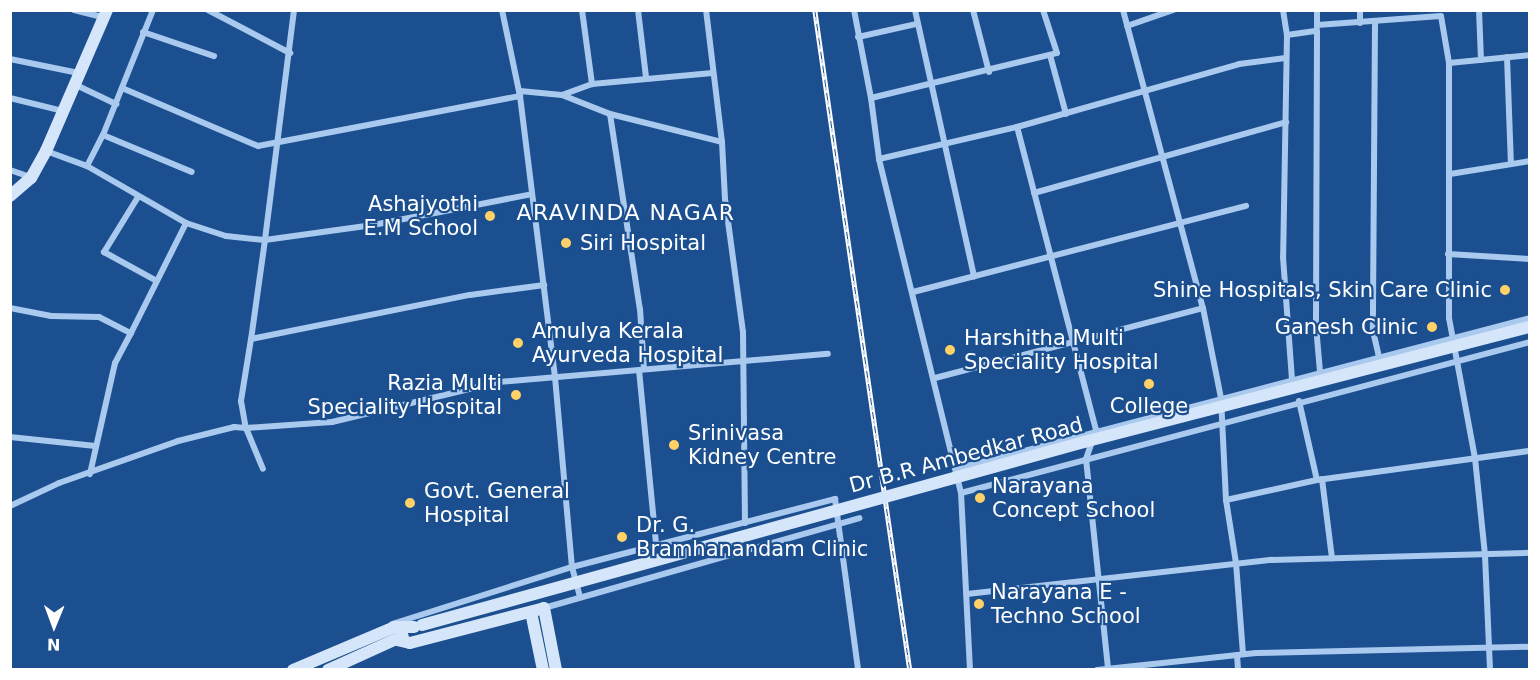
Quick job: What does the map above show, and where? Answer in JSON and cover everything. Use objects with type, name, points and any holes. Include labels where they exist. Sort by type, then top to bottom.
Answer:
[{"type":"street","points":[[10,196],[31,178],[46,151],[105,14],[74,10]]},
{"type":"street","points":[[87,166],[103,135],[153,10]]},
{"type":"street","points":[[208,10],[290,53]]},
{"type":"street","points":[[263,469],[246,428],[241,401],[265,240],[294,10]]},
{"type":"street","points":[[502,10],[520,93],[555,377],[572,567],[580,597]]},
{"type":"street","points":[[582,10],[592,84]]},
{"type":"street","points":[[638,10],[646,77]]},
{"type":"street","points":[[706,10],[722,142],[743,361],[745,523]]},
{"type":"street","points":[[854,10],[871,98],[879,159],[935,378],[961,493],[970,669]]},
{"type":"street","points":[[915,10],[942,145],[974,277]]},
{"type":"street","points":[[973,10],[989,72]]},
{"type":"street","points":[[871,98],[989,72],[1057,53],[1043,10]]},
{"type":"street","points":[[1123,10],[1203,308],[1221,398],[1226,500],[1236,563],[1240,655],[1238,669]]},
{"type":"street","points":[[1127,26],[1173,10]]},
{"type":"street","points":[[1283,10],[1287,35],[1283,257],[1292,379]]},
{"type":"street","points":[[1317,10],[1316,326],[1320,372]]},
{"type":"street","points":[[1360,10],[1360,23]]},
{"type":"street","points":[[1479,10],[1481,60]]},
{"type":"street","points":[[1287,35],[1317,28],[1375,23],[1433,14],[1441,16],[1449,63],[1449,254],[1453,338],[1475,458],[1485,555],[1490,669]]},
{"type":"street","points":[[1375,23],[1373,331],[1379,358]]},
{"type":"street","points":[[858,37],[916,24]]},
{"type":"street","points":[[143,32],[214,56]]},
{"type":"street","points":[[1050,55],[1066,114]]},
{"type":"street","points":[[1449,63],[1530,55]]},
{"type":"street","points":[[1508,57],[1511,164]]},
{"type":"street","points":[[879,159],[1017,127],[1239,64],[1286,58]]},
{"type":"street","points":[[10,59],[76,78],[116,104]]},
{"type":"street","points":[[562,95],[592,84],[646,77],[713,73]]},
{"type":"street","points":[[122,88],[242,142],[277,144],[520,93],[562,95],[610,114],[722,142]]},
{"type":"street","points":[[10,98],[63,111]]},
{"type":"street","points":[[610,114],[640,309],[641,369],[656,544]]},
{"type":"street","points":[[1034,193],[1286,122]]},
{"type":"street","points":[[1017,127],[1075,341],[1096,430],[1086,459],[1101,576],[1108,668]]},
{"type":"street","points":[[103,135],[192,171]]},
{"type":"street","points":[[46,151],[87,166],[186,223],[226,236],[265,240],[374,225],[532,194]]},
{"type":"street","points":[[1450,174],[1530,161]]},
{"type":"street","points":[[10,170],[31,178]]},
{"type":"street","points":[[138,197],[104,252],[158,281]]},
{"type":"street","points":[[913,292],[1052,258],[1179,221],[1246,206]]},
{"type":"street","points":[[90,474],[115,363],[186,223]]},
{"type":"street","points":[[1449,254],[1530,259]]},
{"type":"street","points":[[251,339],[470,295],[544,285]]},
{"type":"street","points":[[10,308],[51,316],[99,317],[131,333]]},
{"type":"street","points":[[935,378],[1203,308]]},
{"type":"street","points":[[956,469],[1096,430],[1530,318]]},
{"type":"street","name":"Dr B.R Ambedkar Road","points":[[293,669],[391,628],[418,626],[1084,442],[1530,327]]},
{"type":"street","points":[[961,493],[1299,401],[1458,363],[1530,342]]},
{"type":"street","points":[[10,506],[178,441],[234,427],[332,422],[451,391],[555,377],[828,354]]},
{"type":"street","points":[[1299,401],[1320,479],[1332,558]]},
{"type":"street","points":[[10,437],[96,446]]},
{"type":"street","points":[[1226,500],[1320,479],[1530,451]]},
{"type":"street","points":[[391,628],[393,624],[416,615],[572,567],[835,499],[858,669]]},
{"type":"street","points":[[397,640],[410,643],[531,612],[859,518]]},
{"type":"street","points":[[967,594],[1101,576],[1236,563],[1530,553]]},
{"type":"street","points":[[544,608],[556,669]]},
{"type":"street","points":[[531,612],[543,669]]},
{"type":"street","name":"Dr B.R Ambedkar Road","points":[[328,669],[397,640],[418,626]]},
{"type":"street","points":[[1097,669],[1154,666],[1240,655],[1530,647]]},
{"type":"railway","points":[[815,10],[910,670]]},
{"type":"place","name":"Ashajyothi E.M School","points":[[490,216]]},
{"type":"place","name":"Siri Hospital","points":[[566,243]]},
{"type":"place","name":"Shine Hospitals, Skin Care Clinic","points":[[1505,290]]},
{"type":"place","name":"Ganesh Clinic","points":[[1432,327]]},
{"type":"place","name":"Amulya Kerala Ayurveda Hospital","points":[[518,343]]},
{"type":"place","name":"Harshitha Multi Speciality Hospital","points":[[950,350]]},
{"type":"place","name":"College","points":[[1149,384]]},
{"type":"place","name":"Razia Multi Speciality Hospital","points":[[516,395]]},
{"type":"place","name":"Srinivasa Kidney Centre","points":[[674,445]]},
{"type":"place","name":"Narayana Concept School","points":[[980,498]]},
{"type":"place","name":"Govt. General Hospital","points":[[410,503]]},
{"type":"place","name":"Dr. G. Bramhanandam Clinic","points":[[622,537]]},
{"type":"place","name":"Narayana E - Techno School","points":[[979,604]]},
{"type":"district","name":"ARAVINDA NAGAR","points":[[626,213]]}]
